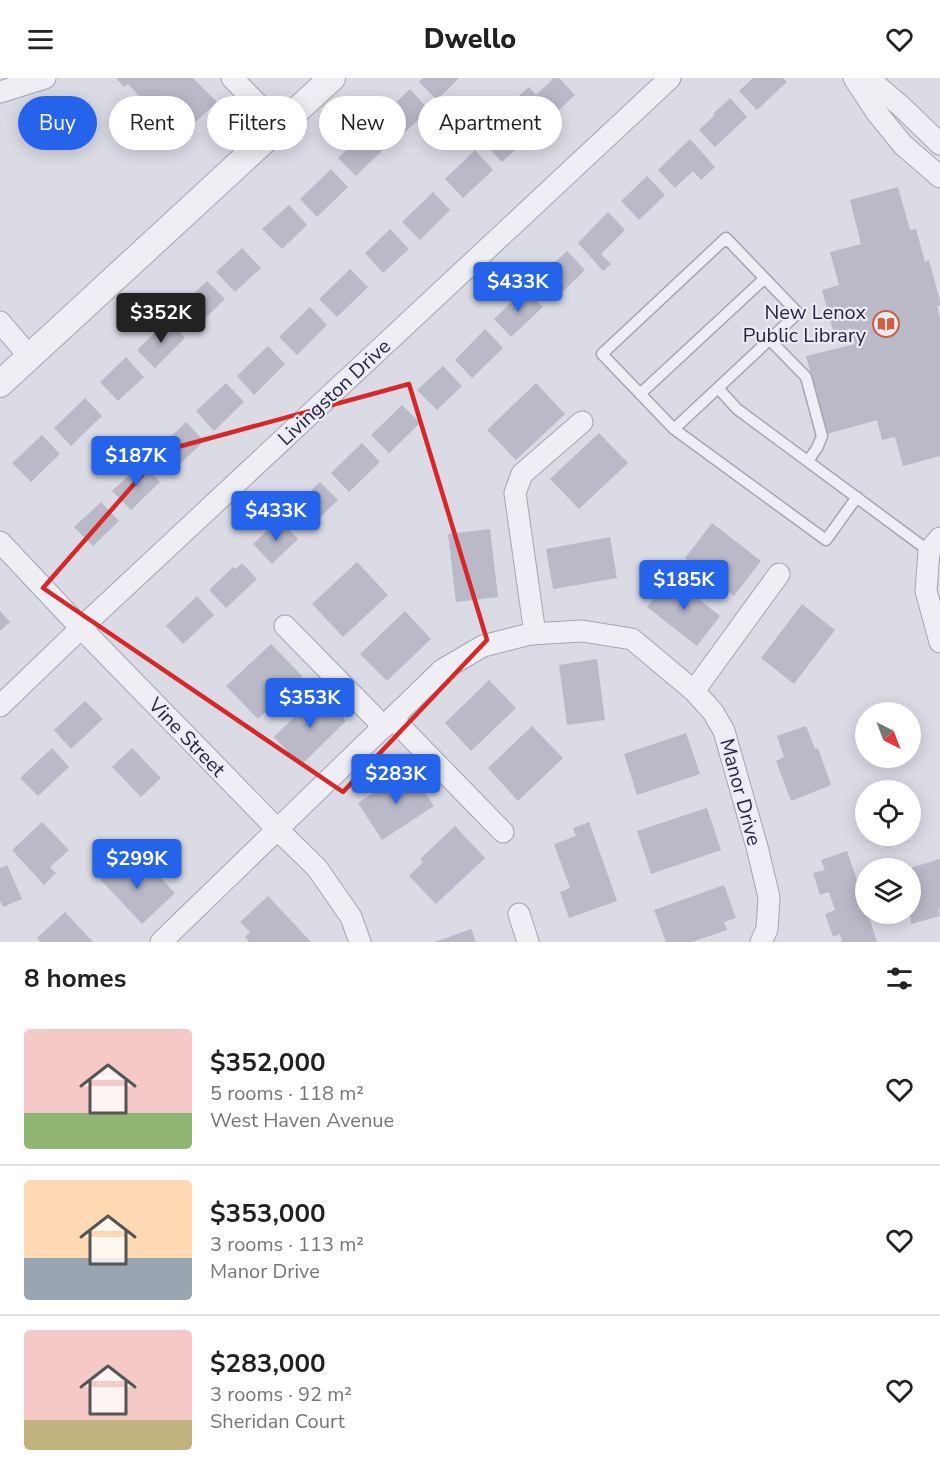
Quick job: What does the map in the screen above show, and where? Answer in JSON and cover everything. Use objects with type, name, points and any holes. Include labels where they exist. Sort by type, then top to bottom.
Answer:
[{"type":"street","points":[[0,92],[45,78]]},
{"type":"street","points":[[232,78],[250,96]]},
{"type":"street","points":[[307,102],[332,78]]},
{"type":"street","name":"Livingston Drive","points":[[0,706],[670,78]]},
{"type":"street","points":[[854,78],[877,113],[903,145],[940,177]]},
{"type":"street","points":[[868,78],[940,144]]},
{"type":"street","points":[[0,384],[255,150]]},
{"type":"street","points":[[0,322],[30,356]]},
{"type":"street","points":[[535,634],[515,493],[522,474],[582,422]]},
{"type":"street","name":"Vine Street","points":[[0,542],[81,628],[317,868],[351,917],[360,942]]},
{"type":"street","points":[[935,544],[926,591],[940,642]]},
{"type":"street","points":[[693,691],[780,574]]},
{"type":"street","points":[[285,626],[503,832]]},
{"type":"street","name":"Manor Drive","points":[[161,942],[442,670],[483,646],[535,634],[582,631],[632,639],[693,691],[713,712],[724,731],[769,897],[767,929],[761,942]]},
{"type":"street","points":[[519,914],[528,942]]},
{"type":"lane","points":[[674,429],[798,313],[726,238],[602,354],[674,429],[826,540],[857,497]]},
{"type":"lane","points":[[640,394],[764,279]]},
{"type":"lane","points":[[769,339],[806,377],[822,436],[818,448],[808,461]]},
{"type":"lane","points":[[718,388],[737,409],[857,497],[935,544]]},
{"type":"highlighted area","points":[[409,384],[487,640],[343,792],[43,588],[163,451]]},
{"type":"building","points":[[116,78],[193,78],[211,96],[207,96],[207,111],[195,122],[195,96],[139,96],[128,84],[124,87]]},
{"type":"building","points":[[423,78],[459,78],[441,96],[433,96],[419,82]]},
{"type":"building","points":[[554,78],[559,78],[575,95],[562,107],[562,96],[519,96],[529,87],[536,95]]},
{"type":"building","points":[[753,78],[783,78],[787,82],[757,110],[739,91]]},
{"type":"building","points":[[410,89],[418,98],[418,120],[406,131],[406,96],[403,96]]},
{"type":"building","points":[[730,98],[747,117],[715,147],[699,130]]},
{"type":"building","points":[[690,139],[715,167],[701,180],[693,171],[675,188],[658,170]]},
{"type":"building","points":[[346,150],[383,150],[356,176],[338,158]]},
{"type":"building","points":[[475,150],[493,170],[463,198],[445,179]]},
{"type":"building","points":[[491,150],[515,150],[502,162]]},
{"type":"building","points":[[331,169],[348,187],[317,217],[300,199]]},
{"type":"building","points":[[647,176],[665,195],[639,220],[621,201]]},
{"type":"building","name":"New Lenox Public Library","points":[[898,187],[910,230],[916,229],[925,262],[929,260],[940,301],[940,305],[937,306],[940,319],[940,456],[903,466],[895,437],[882,440],[877,420],[827,434],[806,356],[855,344],[851,328],[834,334],[822,290],[839,285],[830,252],[861,244],[850,200]]},
{"type":"building","points":[[433,192],[450,210],[420,240],[402,222]]},
{"type":"building","points":[[289,205],[307,225],[282,249],[262,229]]},
{"type":"building","points":[[608,212],[625,230],[601,254],[611,264],[603,271],[578,243]]},
{"type":"building","points":[[390,229],[409,249],[383,273],[365,253]]},
{"type":"building","points":[[242,248],[261,268],[235,292],[216,272]]},
{"type":"building","points":[[567,251],[585,270],[555,299],[537,279]]},
{"type":"building","points":[[350,269],[368,287],[337,317],[319,299]]},
{"type":"building","points":[[207,281],[225,299],[194,329],[176,311]]},
{"type":"building","points":[[525,289],[543,307],[511,337],[494,319]]},
{"type":"building","points":[[310,307],[327,325],[297,355],[279,337]]},
{"type":"building","points":[[168,320],[185,338],[155,368],[137,350]]},
{"type":"building","points":[[485,329],[503,348],[472,378],[455,360]]},
{"type":"building","points":[[268,346],[285,364],[254,395],[237,376]]},
{"type":"building","points":[[126,357],[144,377],[118,401],[100,382]]},
{"type":"building","points":[[443,366],[462,386],[437,410],[417,390]]},
{"type":"building","points":[[226,383],[244,402],[214,431],[196,411]]},
{"type":"building","points":[[536,383],[565,414],[516,460],[487,430]]},
{"type":"building","points":[[85,398],[102,416],[71,446],[54,428]]},
{"type":"building","points":[[402,405],[420,423],[389,453],[371,435]]},
{"type":"building","points":[[186,422],[204,441],[178,466],[160,447]]},
{"type":"building","points":[[599,433],[628,463],[579,509],[550,479]]},
{"type":"building","points":[[42,435],[60,454],[31,482],[12,463]]},
{"type":"building","points":[[362,443],[380,462],[349,492],[331,473]]},
{"type":"building","points":[[142,463],[160,482],[131,510],[112,491]]},
{"type":"building","points":[[320,482],[338,500],[307,530],[289,511]]},
{"type":"building","points":[[101,502],[119,521],[93,546],[74,527]]},
{"type":"building","points":[[279,519],[298,539],[272,564],[253,544]]},
{"type":"building","points":[[712,523],[761,561],[734,596],[685,558]]},
{"type":"building","points":[[490,529],[498,597],[456,602],[448,534]]},
{"type":"building","points":[[610,537],[617,578],[553,589],[546,549]]},
{"type":"building","points":[[357,562],[388,595],[343,637],[312,604]]},
{"type":"building","points":[[242,563],[257,579],[226,608],[209,590],[233,567],[236,569]]},
{"type":"building","points":[[671,577],[720,616],[697,646],[647,607]]},
{"type":"building","points":[[197,596],[214,615],[183,644],[166,626]]},
{"type":"building","points":[[802,604],[835,630],[794,684],[761,658]]},
{"type":"building","points":[[0,611],[10,622],[0,631]]},
{"type":"building","points":[[405,611],[431,639],[387,681],[360,654]]},
{"type":"building","points":[[271,644],[302,676],[258,719],[226,686]]},
{"type":"building","points":[[597,659],[605,720],[567,725],[559,665]]},
{"type":"building","points":[[489,680],[516,708],[471,751],[445,723]]},
{"type":"building","points":[[319,693],[346,721],[301,765],[274,737]]},
{"type":"building","points":[[85,701],[103,719],[71,749],[54,730]]},
{"type":"building","points":[[532,726],[563,758],[518,801],[488,768]]},
{"type":"building","points":[[806,726],[815,749],[818,748],[831,785],[791,801],[776,761],[784,757],[777,736]]},
{"type":"building","points":[[686,733],[700,774],[637,795],[624,754]]},
{"type":"building","points":[[52,748],[69,767],[38,796],[20,778]]},
{"type":"building","points":[[132,748],[161,778],[141,797],[112,767]]},
{"type":"building","points":[[409,769],[434,806],[382,840],[358,803]]},
{"type":"building","points":[[707,808],[721,850],[651,874],[637,831]]},
{"type":"building","points":[[42,822],[69,850],[50,867],[56,873],[44,885],[12,850]]},
{"type":"building","points":[[589,822],[617,901],[569,918],[560,892],[570,888],[554,844],[576,836],[573,828]]},
{"type":"building","points":[[455,826],[485,858],[436,904],[409,876],[423,862],[420,859]]},
{"type":"building","points":[[847,851],[855,874],[855,924],[871,924],[877,942],[842,942],[840,934],[833,937],[825,914],[835,910],[829,892],[820,895],[813,873],[825,870],[821,860]]},
{"type":"building","points":[[123,856],[146,880],[155,872],[175,893],[142,924],[100,879]]},
{"type":"building","points":[[940,859],[940,909],[938,910],[940,916],[921,921],[921,865]]},
{"type":"building","points":[[7,865],[22,899],[3,907],[0,901],[0,868]]},
{"type":"building","points":[[724,885],[736,918],[724,922],[727,930],[692,942],[666,942],[654,910]]},
{"type":"building","points":[[268,896],[311,942],[249,942],[245,937],[250,932],[240,922]]},
{"type":"building","points":[[65,912],[93,942],[40,942],[37,938]]},
{"type":"building","points":[[471,929],[476,942],[435,942]]},
{"type":"place","name":"New Lenox Public Library","points":[[886,324]]}]
